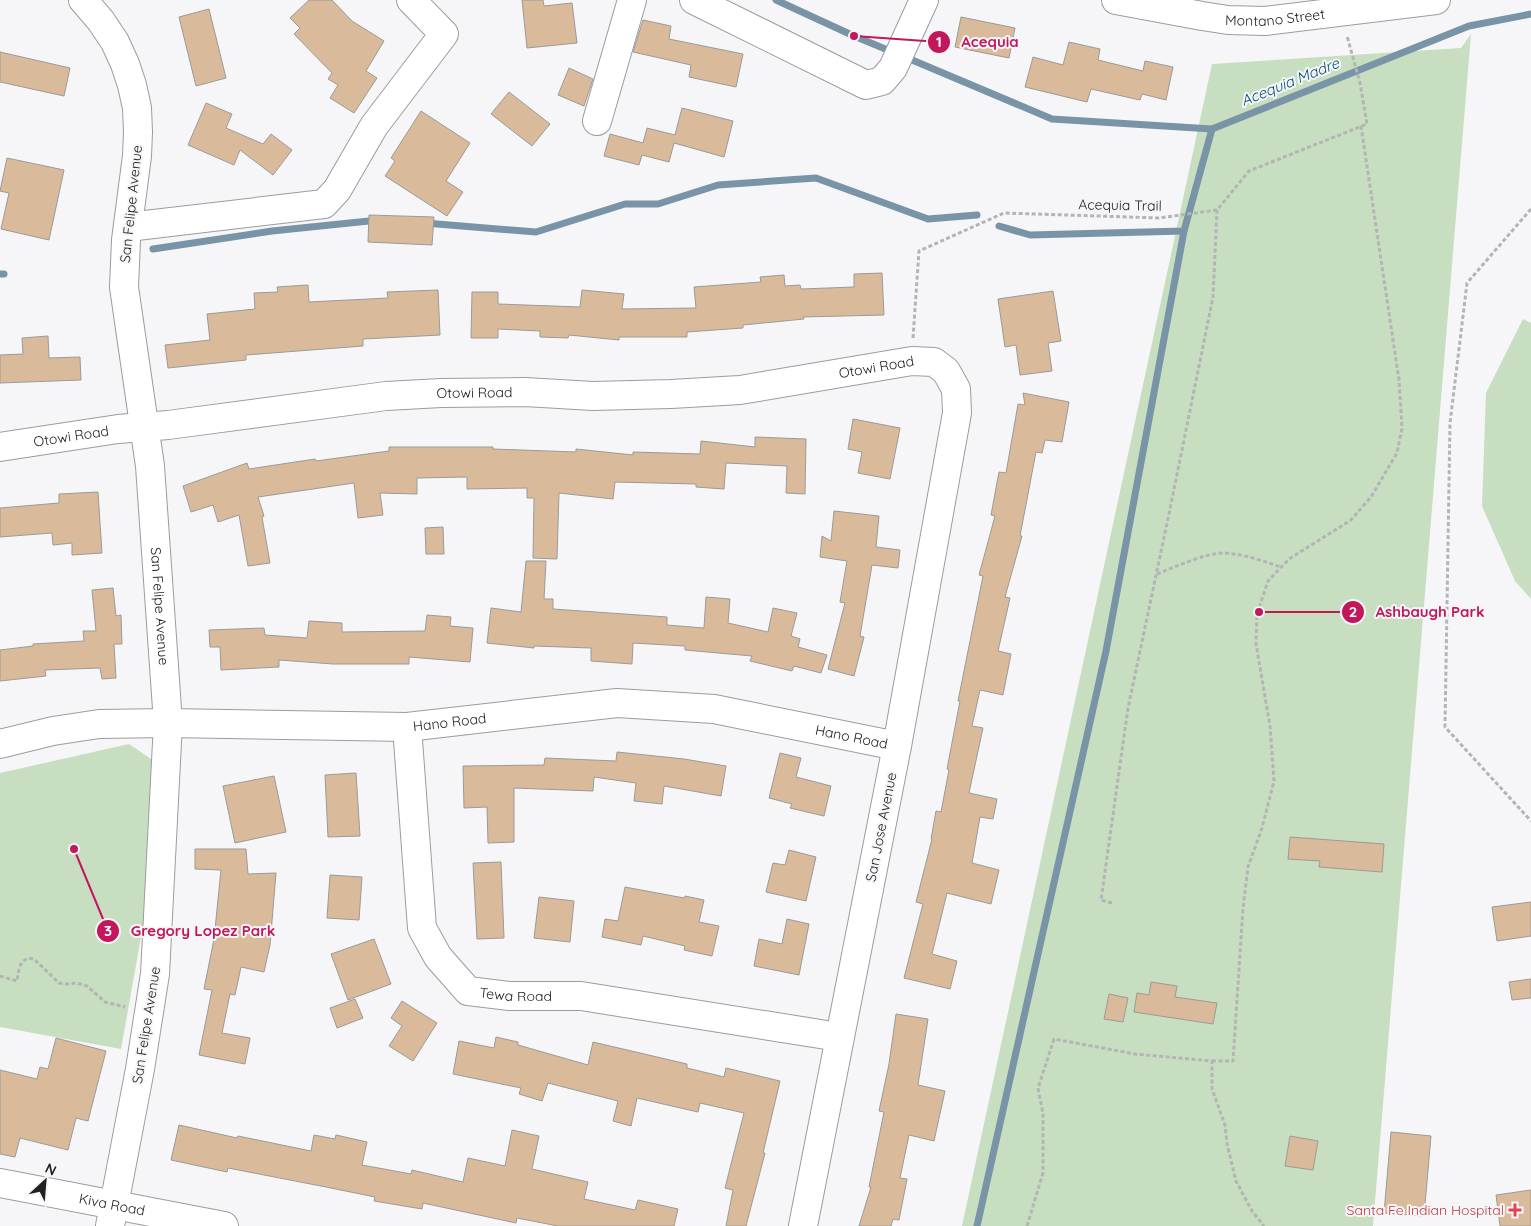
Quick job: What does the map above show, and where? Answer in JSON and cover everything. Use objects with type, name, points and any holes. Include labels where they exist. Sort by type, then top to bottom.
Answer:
[{"type":"street","name":"San Felipe Avenue","points":[[83,0],[101,21],[115,42],[125,64],[137,108],[138,132],[124,287],[150,466],[168,723],[155,974],[140,1069],[112,1215]]},
{"type":"street","points":[[128,227],[324,204],[337,190],[374,126],[444,34],[411,0]]},
{"type":"street","points":[[597,121],[632,0]]},
{"type":"street","points":[[694,0],[866,85],[882,81],[893,68],[924,0]]},
{"type":"street","name":"Montano Street","points":[[1116,0],[1203,8],[1228,20],[1265,21],[1436,0]]},
{"type":"street","name":"Otowi Road","points":[[0,447],[118,429],[386,396],[442,392],[525,392],[592,396],[740,390],[912,361],[934,362],[946,371]]},
{"type":"street","name":"San Jose Avenue","points":[[804,1226],[839,1037],[897,746],[958,412],[956,390],[946,371]]},
{"type":"street","name":"Hano Road","points":[[0,744],[54,730],[109,724],[168,723],[407,727],[617,703],[714,709],[897,746]]},
{"type":"street","name":"Tewa Road","points":[[407,727],[422,928],[438,957],[468,991],[510,996],[581,996],[839,1037]]},
{"type":"street","name":"Kiva Road","points":[[0,1184],[112,1215],[224,1226]]},
{"type":"path","points":[[1112,903],[1101,900],[1128,708],[1212,297],[1217,210],[1249,171],[1367,124],[1360,83],[1352,52]]},
{"type":"path","points":[[1027,1226],[1042,1173],[1043,1114],[1038,1088],[1054,1039],[1135,1054],[1233,1061],[1243,908],[1248,867],[1262,828],[1274,781],[1270,726],[1256,644],[1257,614],[1268,581],[1288,558],[1351,520],[1371,497],[1397,453],[1402,428],[1399,380],[1361,126]]},
{"type":"path","name":"Acequia Trail","points":[[912,361],[919,251],[1004,213],[1159,218],[1217,210]]},
{"type":"path","points":[[1531,210],[1467,283],[1450,423],[1445,727],[1531,821]]},
{"type":"path","points":[[1156,574],[1192,560],[1223,553],[1254,558],[1281,567]]},
{"type":"path","points":[[0,976],[18,981],[19,966],[22,961],[34,958],[59,983],[76,983],[87,986],[105,1002],[127,1008]]},
{"type":"path","points":[[1212,1061],[1212,1089],[1225,1126],[1227,1144],[1236,1181],[1252,1211],[1264,1226]]},
{"type":"green space","points":[[1471,34],[1373,1226],[962,1226],[1212,64],[1461,48]]},
{"type":"green space","points":[[1523,319],[1531,323],[1531,599],[1515,581],[1482,506],[1486,393]]},
{"type":"green space","points":[[129,744],[154,761],[143,926],[121,1049],[0,1027],[0,773]]},
{"type":"building","points":[[309,0],[332,0],[352,21],[384,41],[366,71],[377,78],[354,113],[330,98],[338,85],[328,79],[332,73],[294,34],[300,28],[290,18]]},
{"type":"building","points":[[522,0],[543,0],[544,6],[572,3],[577,43],[527,48]]},
{"type":"building","points":[[209,9],[226,78],[196,86],[179,17]]},
{"type":"building","points":[[961,17],[1015,28],[1009,58],[955,47]]},
{"type":"building","points":[[643,20],[671,26],[669,39],[743,54],[736,87],[689,77],[691,65],[633,52]]},
{"type":"building","points":[[1069,42],[1100,49],[1098,60],[1143,71],[1145,61],[1173,67],[1166,100],[1142,94],[1140,100],[1091,89],[1087,102],[1025,87],[1033,57],[1063,65]]},
{"type":"building","points":[[0,52],[70,68],[64,96],[0,82]]},
{"type":"building","points":[[569,68],[593,79],[584,106],[558,95]]},
{"type":"building","points":[[509,92],[550,124],[532,146],[491,114]]},
{"type":"building","points":[[206,103],[232,114],[226,128],[263,144],[271,134],[292,150],[273,175],[240,150],[234,165],[188,145]]},
{"type":"building","points":[[682,108],[733,121],[724,157],[674,143],[669,162],[642,155],[639,165],[604,156],[610,134],[643,143],[647,128],[675,135]]},
{"type":"building","points":[[421,111],[470,143],[446,181],[463,192],[447,216],[385,176],[395,161],[391,158]]},
{"type":"building","points":[[7,158],[64,170],[49,240],[1,229],[9,193],[0,191]]},
{"type":"building","points":[[369,215],[434,217],[432,245],[368,242]]},
{"type":"building","points":[[882,273],[884,315],[803,317],[804,319],[743,325],[743,328],[687,332],[687,337],[619,337],[619,340],[569,335],[568,338],[540,337],[540,331],[498,329],[498,338],[471,338],[472,292],[498,292],[498,304],[580,307],[582,290],[624,294],[622,309],[696,308],[694,287],[761,282],[760,277],[784,275],[785,286],[800,285],[801,289],[854,287],[854,274]]},
{"type":"building","points":[[308,285],[309,302],[388,298],[387,292],[438,290],[440,335],[363,339],[363,346],[246,355],[246,360],[168,368],[165,345],[210,340],[207,314],[255,309],[254,293],[278,292],[277,287]]},
{"type":"building","points":[[1053,291],[1061,341],[1048,343],[1052,371],[1020,375],[1016,345],[1005,347],[998,299]]},
{"type":"building","points":[[48,336],[49,358],[80,357],[81,380],[0,383],[0,355],[23,354],[22,338]]},
{"type":"building","points":[[1023,393],[1069,402],[1062,442],[1045,440],[1042,453],[1036,452],[1020,536],[1022,536],[1005,597],[1010,598],[998,651],[1011,654],[1003,695],[980,690],[972,726],[983,728],[969,793],[997,799],[993,819],[980,817],[972,863],[999,870],[991,904],[947,893],[932,954],[957,961],[950,989],[904,978],[923,904],[916,902],[932,839],[936,811],[941,812],[949,770],[947,769],[960,701],[958,701],[983,576],[979,575],[995,516],[991,515],[999,472],[1006,473],[1018,404],[1025,405]]},
{"type":"building","points":[[853,419],[900,428],[890,479],[858,473],[862,452],[848,449]]},
{"type":"building","points":[[755,437],[806,439],[805,494],[786,493],[787,466],[726,463],[724,489],[696,487],[696,484],[615,482],[613,499],[559,493],[557,559],[533,558],[534,498],[527,498],[527,488],[467,489],[467,477],[417,478],[417,494],[380,493],[383,515],[358,518],[354,483],[258,497],[264,516],[262,517],[270,563],[248,566],[239,515],[218,522],[213,505],[191,512],[183,486],[247,463],[249,469],[315,459],[316,461],[389,451],[389,447],[493,447],[493,449],[576,452],[576,449],[633,455],[633,452],[700,454],[701,441],[755,447]]},
{"type":"building","points":[[98,492],[102,553],[72,555],[72,543],[53,545],[52,533],[0,537],[0,508],[59,503],[59,494]]},
{"type":"building","points":[[834,511],[879,516],[876,547],[900,550],[898,568],[872,565],[860,636],[864,637],[854,676],[828,669],[845,603],[840,602],[847,561],[820,557],[822,536],[831,541]]},
{"type":"building","points":[[443,527],[444,554],[426,554],[425,528]]},
{"type":"building","points":[[526,561],[546,561],[544,599],[553,599],[553,609],[667,617],[667,625],[704,628],[706,597],[730,599],[728,623],[768,632],[773,608],[797,613],[791,636],[800,639],[798,647],[827,655],[821,673],[794,666],[792,671],[750,661],[752,656],[685,650],[685,646],[633,643],[632,664],[591,661],[591,648],[534,646],[534,648],[487,643],[491,608],[521,612]]},
{"type":"building","points":[[113,588],[116,616],[121,615],[122,644],[114,644],[116,678],[102,679],[100,668],[45,670],[46,676],[0,681],[0,650],[33,646],[33,644],[84,641],[83,631],[96,631],[92,590]]},
{"type":"building","points":[[427,615],[451,617],[450,626],[473,628],[470,662],[409,657],[409,664],[333,664],[279,660],[279,667],[221,670],[220,647],[210,647],[209,630],[264,628],[265,635],[307,638],[309,621],[342,623],[342,632],[425,631]]},
{"type":"building","points":[[617,752],[684,759],[726,766],[721,796],[664,786],[662,804],[634,801],[636,783],[594,777],[593,791],[514,788],[514,842],[488,843],[487,807],[464,808],[463,766],[544,765],[545,758],[616,761]]},
{"type":"building","points":[[780,753],[801,758],[796,777],[831,786],[824,816],[790,808],[792,804],[769,798]]},
{"type":"building","points":[[356,773],[360,836],[328,837],[325,775]]},
{"type":"building","points":[[274,776],[286,832],[235,843],[223,786]]},
{"type":"building","points":[[1290,837],[1384,844],[1382,872],[1319,867],[1320,861],[1288,859]]},
{"type":"building","points":[[195,849],[246,849],[248,874],[276,873],[270,945],[264,972],[241,967],[235,995],[230,994],[222,1033],[250,1038],[245,1064],[199,1055],[212,990],[204,989],[214,939],[221,870],[195,869]]},
{"type":"building","points":[[789,850],[816,857],[806,901],[766,892],[773,863],[785,865]]},
{"type":"building","points":[[501,862],[504,938],[477,939],[473,863]]},
{"type":"building","points":[[330,875],[362,877],[359,920],[327,918]]},
{"type":"building","points":[[625,887],[704,900],[699,922],[719,926],[712,956],[684,950],[685,946],[643,936],[641,945],[602,937],[605,919],[618,921]]},
{"type":"building","points":[[539,897],[574,901],[570,942],[534,938]]},
{"type":"building","points":[[1531,902],[1531,936],[1497,941],[1492,907]]},
{"type":"building","points":[[787,919],[809,924],[799,975],[754,966],[759,939],[782,944]]},
{"type":"building","points":[[374,939],[391,984],[348,1000],[331,954]]},
{"type":"building","points":[[1531,979],[1531,998],[1512,1000],[1509,982]]},
{"type":"building","points":[[1151,982],[1177,986],[1175,997],[1217,1003],[1213,1024],[1134,1012],[1137,993],[1149,995]]},
{"type":"building","points":[[1109,994],[1128,998],[1123,1022],[1104,1019]]},
{"type":"building","points":[[355,999],[363,1018],[337,1028],[330,1008]]},
{"type":"building","points":[[402,1001],[437,1023],[413,1061],[389,1046],[402,1026],[391,1018]]},
{"type":"building","points":[[896,1014],[928,1019],[918,1085],[945,1091],[934,1141],[909,1135],[900,1178],[907,1179],[899,1220],[893,1219],[891,1226],[859,1226],[871,1187],[869,1187],[884,1112],[879,1111],[889,1064]]},
{"type":"building","points":[[496,1037],[518,1042],[518,1045],[588,1065],[593,1042],[687,1064],[687,1068],[724,1077],[726,1068],[780,1081],[763,1153],[765,1153],[746,1226],[726,1226],[733,1190],[725,1188],[744,1113],[700,1103],[698,1112],[637,1098],[631,1126],[613,1121],[618,1101],[548,1083],[542,1101],[519,1094],[521,1088],[453,1074],[459,1041],[494,1048]]},
{"type":"building","points":[[56,1038],[106,1051],[88,1121],[76,1118],[68,1150],[20,1138],[15,1157],[0,1154],[0,1070],[37,1079],[40,1067],[48,1069]]},
{"type":"building","points":[[179,1125],[237,1138],[238,1136],[311,1151],[314,1135],[335,1139],[336,1135],[367,1142],[362,1165],[411,1174],[412,1170],[463,1182],[468,1158],[505,1166],[512,1130],[539,1136],[532,1169],[588,1182],[584,1199],[635,1210],[638,1200],[678,1209],[674,1226],[558,1226],[517,1218],[516,1223],[423,1203],[422,1209],[374,1201],[375,1197],[326,1187],[228,1168],[227,1172],[171,1160]]},
{"type":"building","points":[[1391,1132],[1431,1136],[1424,1216],[1384,1213]]},
{"type":"building","points":[[1290,1136],[1318,1141],[1313,1170],[1285,1166]]},
{"type":"building","name":"Santa Fe Indian Hospital","points":[[1531,1190],[1531,1226],[1500,1226],[1496,1195]]},
{"type":"waterway","points":[[776,0],[895,53]]},
{"type":"waterway","name":"Acequia Madre","points":[[905,57],[1052,119],[1212,129],[1469,26],[1531,14]]},
{"type":"waterway","points":[[999,226],[1030,235],[1184,231],[1212,129]]},
{"type":"waterway","points":[[425,223],[536,232],[625,204],[658,204],[718,185],[816,178],[928,219],[977,215]]},
{"type":"waterway","points":[[153,249],[272,231],[369,221]]},
{"type":"waterway","points":[[977,1226],[1106,651],[1184,231]]},
{"type":"place","name":"Acequia","points":[[854,36]]},
{"type":"place","name":"Ashbaugh Park","points":[[1259,612]]},
{"type":"place","name":"Gregory Lopez Park","points":[[74,849]]},
{"type":"place","name":"Santa Fe Indian Hospital","points":[[1515,1210]]}]
